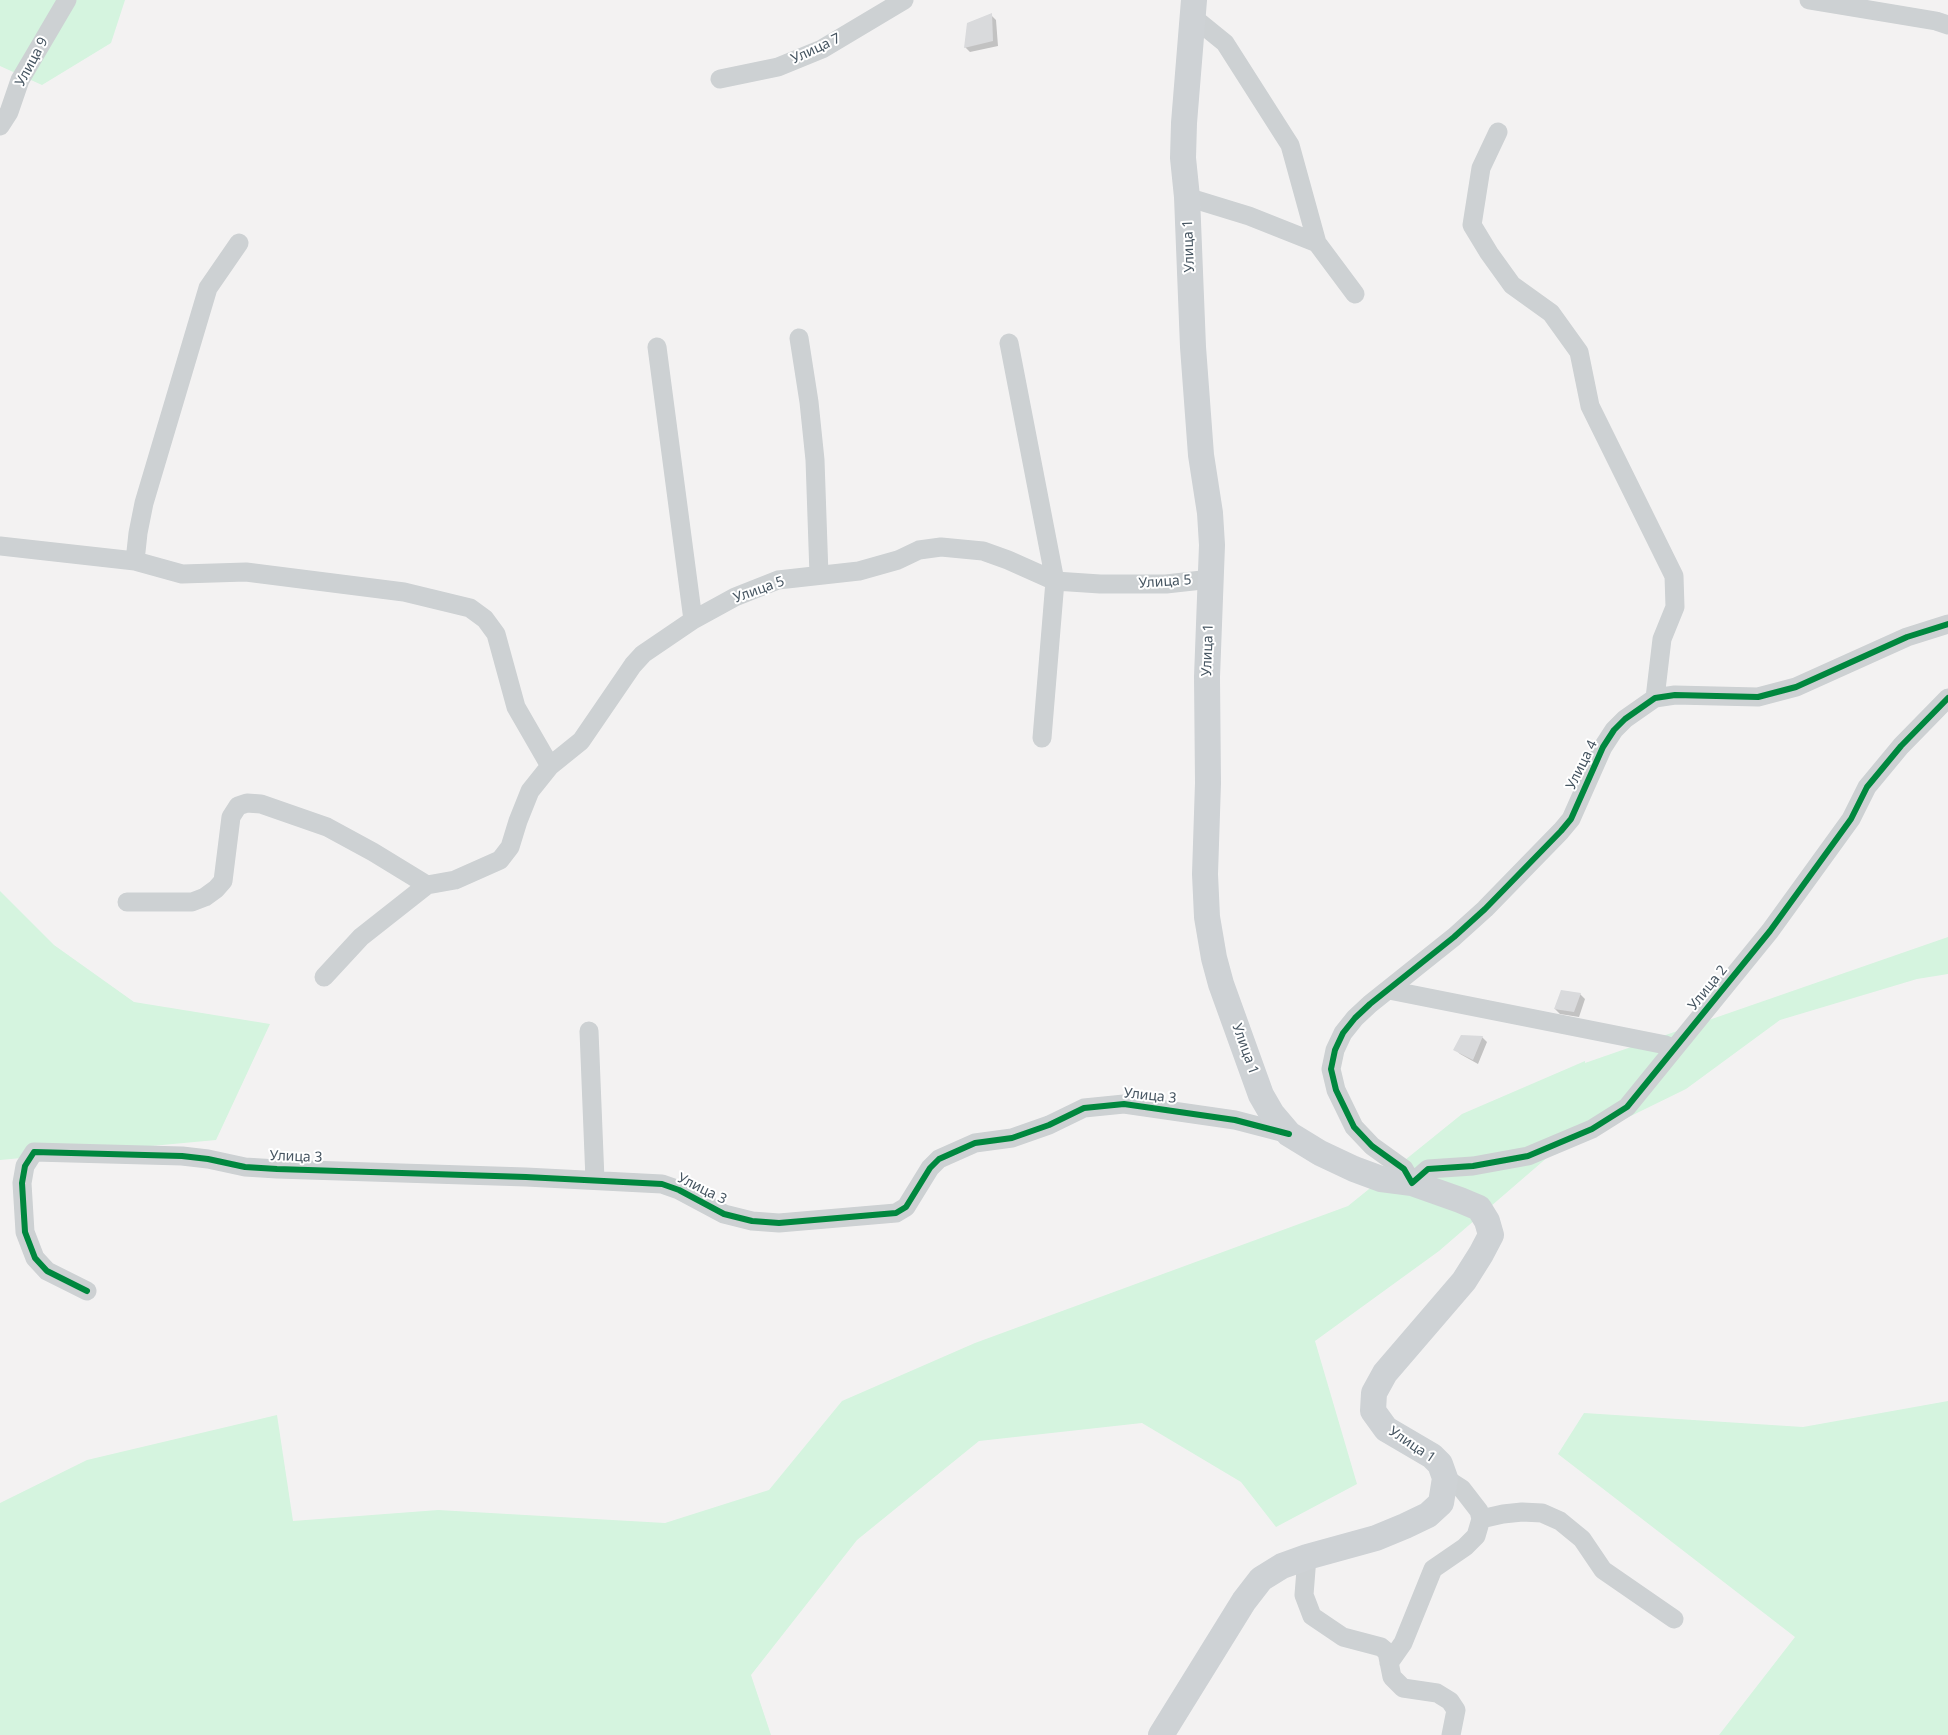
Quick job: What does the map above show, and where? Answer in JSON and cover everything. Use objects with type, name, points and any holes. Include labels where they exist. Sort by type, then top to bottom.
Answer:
[{"type":"main road","name":"Улица 1","points":[[1161,1735],[1244,1600],[1261,1579],[1282,1566],[1307,1557],[1376,1538],[1428,1515],[1442,1503],[1445,1478],[1440,1464],[1432,1456],[1386,1429],[1373,1411],[1374,1393],[1385,1373],[1464,1281],[1482,1254],[1491,1234],[1487,1221],[1479,1208],[1412,1183],[1381,1179],[1354,1169],[1320,1153],[1289,1134],[1272,1114],[1261,1095],[1214,958],[1207,917],[1205,874],[1208,783],[1207,677],[1212,545],[1201,454],[1194,366],[1183,158],[1184,123],[1194,9]]},
{"type":"street","name":"Улица 9","points":[[0,126],[9,112],[20,80],[67,0]]},
{"type":"street","name":"Улица 7","points":[[720,79],[778,67],[822,48],[904,0]]},
{"type":"street","points":[[1809,0],[1936,21],[1948,25]]},
{"type":"street","points":[[1194,9],[1225,42],[1290,145],[1317,243],[1355,294]]},
{"type":"street","points":[[1498,132],[1481,168],[1472,225],[1488,253],[1512,285],[1551,312],[1579,352],[1590,406],[1674,576],[1675,607],[1662,639],[1655,698]]},
{"type":"street","points":[[1186,197],[1249,216],[1317,243]]},
{"type":"street","points":[[136,561],[138,533],[144,503],[208,288],[239,243]]},
{"type":"street","points":[[799,338],[809,402],[815,460],[819,574]]},
{"type":"street","points":[[1009,343],[1055,581],[1042,738]]},
{"type":"street","points":[[658,347],[693,620]]},
{"type":"street","points":[[0,546],[136,561],[182,574],[246,572],[404,592],[470,608],[485,619],[496,634],[516,707],[550,766]]},
{"type":"street","name":"Улица 5","points":[[427,885],[455,880],[500,860],[510,848],[530,791],[550,766],[581,741],[602,713],[624,676],[643,654],[693,620],[735,597],[778,580],[859,571],[898,560],[919,550],[941,547],[982,551],[1008,560],[1055,581],[1100,584],[1166,584],[1211,579]]},
{"type":"street","name":"Улица 4","points":[[1412,1183],[1404,1169],[1372,1146],[1354,1127],[1336,1090],[1331,1069],[1335,1050],[1342,1033],[1356,1018],[1485,910],[1561,831],[1571,819],[1599,754],[1614,730],[1639,708],[1655,698],[1675,695],[1744,698],[1770,695],[1796,687],[1907,637],[1948,624]]},
{"type":"street","name":"Улица 2","points":[[1412,1183],[1428,1169],[1473,1166],[1528,1156],[1592,1128],[1627,1107],[1770,930],[1851,819],[1867,787],[1901,746],[1948,698]]},
{"type":"street","points":[[127,902],[192,902],[206,897],[216,889],[223,881],[231,817],[238,806],[247,803],[261,804],[327,827],[427,885],[361,937],[324,977]]},
{"type":"street","points":[[1389,990],[1666,1045]]},
{"type":"street","points":[[589,1031],[595,1180]]},
{"type":"street","name":"Улица 3","points":[[87,1291],[47,1271],[35,1258],[25,1232],[22,1183],[25,1166],[34,1152],[182,1156],[208,1159],[245,1167],[277,1169],[662,1184],[679,1190],[724,1214],[752,1221],[779,1223],[896,1212],[906,1207],[930,1168],[939,1159],[975,1143],[1012,1138],[1049,1125],[1084,1108],[1124,1104],[1235,1120],[1289,1134]]},
{"type":"street","points":[[1389,1662],[1403,1643],[1433,1569],[1465,1547],[1476,1536],[1482,1519],[1479,1510],[1462,1489],[1445,1478]]},
{"type":"street","points":[[1482,1519],[1522,1512],[1542,1513],[1560,1521],[1582,1540],[1603,1570],[1674,1619]]},
{"type":"street","points":[[1307,1557],[1304,1595],[1312,1616],[1342,1637],[1381,1647],[1387,1652],[1392,1677],[1402,1688],[1437,1694],[1450,1701],[1456,1710],[1451,1735]]},
{"type":"green space","points":[[0,0],[125,0],[111,43],[42,85],[0,66]]},
{"type":"green space","points":[[0,891],[54,945],[134,1002],[270,1024],[216,1140],[0,1160]]},
{"type":"green space","points":[[1948,937],[1948,974],[1917,979],[1780,1020],[1686,1089],[1549,1156],[1439,1251],[1315,1341],[1357,1484],[1276,1527],[1241,1482],[1142,1423],[979,1441],[857,1540],[751,1675],[771,1735],[0,1735],[0,1503],[87,1460],[277,1415],[293,1521],[438,1510],[665,1523],[769,1490],[842,1401],[975,1343],[1348,1206],[1462,1114],[1585,1061],[1585,1063]]},
{"type":"green space","points":[[1948,1401],[1948,1735],[1719,1735],[1795,1637],[1558,1454],[1584,1413],[1803,1427]]},
{"type":"building","points":[[992,13],[993,41],[964,48],[967,23]]},
{"type":"building","points":[[1561,990],[1581,993],[1574,1012],[1554,1009]]},
{"type":"building","points":[[1461,1035],[1483,1036],[1473,1060],[1453,1050]]},
{"type":"cycle path","points":[[1948,624],[1907,637],[1796,687],[1758,697],[1675,695],[1655,698],[1625,719],[1614,730],[1603,747],[1571,819],[1561,831],[1485,909],[1454,937],[1370,1004],[1343,1033],[1335,1050],[1331,1069],[1336,1090],[1354,1127],[1372,1146],[1404,1169],[1412,1183],[1428,1169],[1473,1166],[1528,1156],[1592,1129],[1627,1107],[1770,931],[1851,819],[1867,787],[1901,746],[1948,698]]},
{"type":"cycle path","points":[[87,1291],[47,1271],[35,1258],[25,1232],[22,1183],[25,1166],[34,1152],[182,1156],[208,1159],[245,1167],[277,1169],[526,1177],[662,1184],[679,1190],[724,1214],[752,1221],[779,1223],[896,1213],[906,1207],[930,1168],[939,1159],[975,1143],[1012,1138],[1049,1125],[1084,1108],[1124,1104],[1235,1120],[1289,1134]]}]
